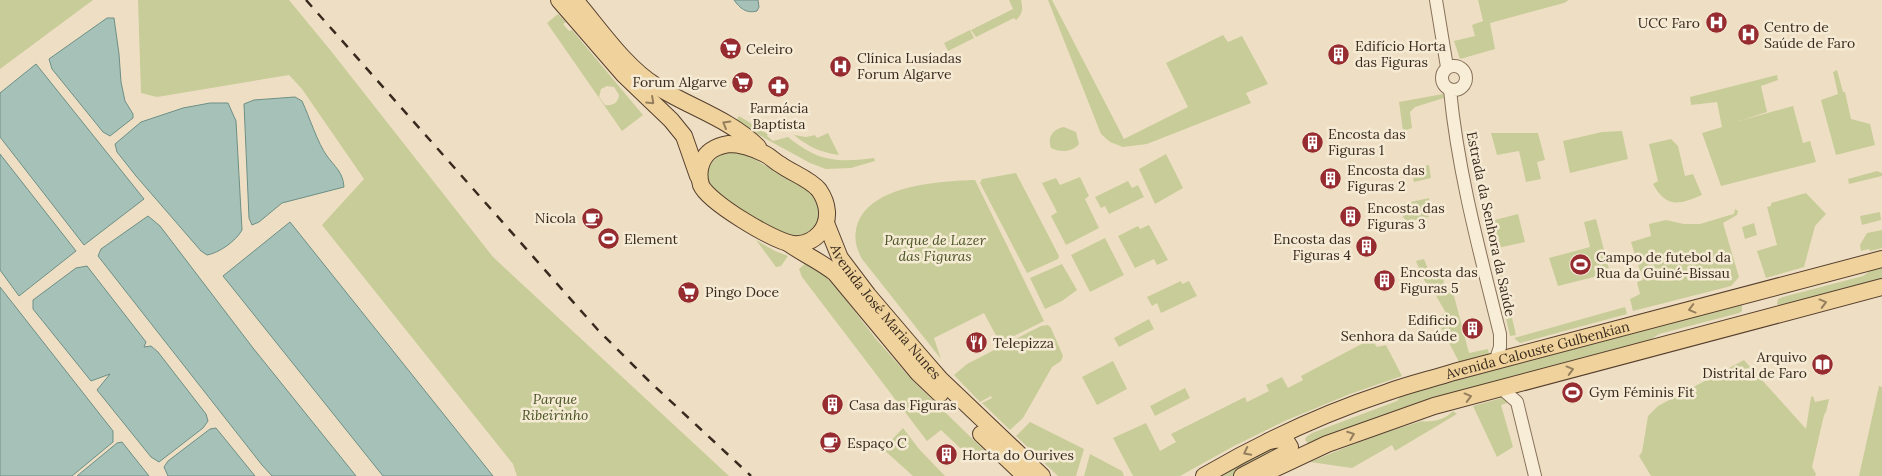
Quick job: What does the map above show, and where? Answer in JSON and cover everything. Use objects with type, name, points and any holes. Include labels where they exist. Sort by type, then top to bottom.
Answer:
[{"type":"main road","points":[[559,0],[624,75],[671,120],[684,136],[702,185]]},
{"type":"main road","points":[[575,0],[617,50],[656,86],[738,130],[764,154]]},
{"type":"main road","points":[[702,185],[700,174],[703,159],[719,145],[737,144],[764,154]]},
{"type":"main road","name":"Avenida José Maria Nunes","points":[[764,154],[818,189],[827,208],[826,223],[840,258],[868,295],[946,384],[1042,476]]},
{"type":"main road","name":"Avenida José Maria Nunes","points":[[702,185],[714,200],[738,217],[822,262],[835,273],[923,378],[1025,476]]},
{"type":"main road","points":[[794,248],[798,244],[814,238],[826,223]]},
{"type":"main road","name":"Avenida Calouste Gulbenkian","points":[[1204,476],[1269,440],[1323,416],[1388,392],[1882,259]]},
{"type":"main road","points":[[1791,311],[1778,311],[1771,304],[1771,299],[1776,294],[1850,275],[1860,264]]},
{"type":"main road","name":"Avenida Calouste Gulbenkian","points":[[1259,476],[1327,444],[1434,406],[1882,287]]},
{"type":"main road","points":[[1640,351],[1666,336],[1747,314],[1750,308],[1749,300],[1746,297],[1739,297]]},
{"type":"main road","points":[[1327,444],[1307,447],[1299,442],[1300,436],[1303,432],[1380,402],[1388,392]]},
{"type":"main road","points":[[1242,476],[1288,452],[1290,447],[1286,441],[1282,439],[1269,440]]},
{"type":"street","points":[[1436,0],[1447,67],[1442,81],[1444,86],[1450,90],[1464,85],[1466,78],[1463,71],[1454,66],[1447,67]]},
{"type":"street","name":"Estrada da Senhora da Saúde","points":[[1450,90],[1452,114],[1467,199],[1500,334]]},
{"type":"street","points":[[1500,334],[1508,350],[1517,356]]},
{"type":"street","points":[[1495,362],[1500,347],[1500,334]]},
{"type":"street","points":[[1516,402],[1523,382]]},
{"type":"street","points":[[1501,388],[1516,402],[1535,476]]},
{"type":"green space","points":[[0,0],[93,0],[0,69]]},
{"type":"green space","name":"Parque Ribeirinho","points":[[138,0],[289,0],[493,257],[729,476],[517,476],[513,464],[322,225],[364,179],[302,89],[289,75],[157,97],[141,93]]},
{"type":"green space","points":[[1009,0],[1021,0],[1022,11],[1018,18],[1016,20],[1014,18],[976,37],[971,30],[1013,9]]},
{"type":"green space","points":[[1048,0],[1052,0],[1124,139],[1188,107],[1166,63],[1223,35],[1228,42],[1242,36],[1268,84],[1246,93],[1251,103],[1147,144],[1123,147],[1110,142],[1101,134]]},
{"type":"green space","points":[[1478,0],[1569,0],[1490,23],[1495,49],[1460,59],[1454,41],[1475,36],[1472,25],[1483,21]]},
{"type":"green space","points":[[558,14],[566,22],[563,24],[569,31],[572,30],[643,115],[622,131],[547,23]],"holes":[[[607,86],[614,87],[619,95],[618,100],[613,104],[605,105],[599,97],[601,89]]]},
{"type":"green space","points":[[970,30],[974,38],[948,51],[944,43]]},
{"type":"green space","points":[[1837,70],[1843,92],[1845,92],[1851,119],[1870,124],[1875,145],[1836,155],[1821,100],[1838,94],[1833,72]]},
{"type":"green space","points":[[1777,75],[1778,80],[1761,86],[1767,112],[1739,121],[1793,106],[1803,143],[1810,141],[1816,162],[1721,186],[1702,133],[1722,127],[1717,102],[1691,105],[1690,97]]},
{"type":"green space","points":[[1443,94],[1444,98],[1415,107],[1410,112],[1412,128],[1403,131],[1399,102]]},
{"type":"green space","points":[[739,116],[768,134],[767,136],[773,141],[788,137],[818,156],[838,160],[874,158],[875,161],[851,168],[826,169],[810,163],[735,122]]},
{"type":"green space","points":[[1064,127],[1076,132],[1079,144],[1073,149],[1058,151],[1051,148],[1050,137],[1054,132]]},
{"type":"green space","points":[[1622,131],[1628,159],[1570,173],[1563,141],[1602,132]]},
{"type":"green space","points":[[828,133],[839,155],[815,148],[794,135],[806,137],[815,135],[817,138]]},
{"type":"green space","points":[[1491,133],[1538,133],[1545,160],[1537,162],[1541,179],[1526,182],[1519,151],[1497,155]]},
{"type":"green space","points":[[1671,139],[1678,146],[1685,176],[1693,174],[1702,195],[1686,201],[1668,201],[1658,192],[1653,184],[1658,181],[1649,144]]},
{"type":"green space","points":[[721,151],[742,152],[811,192],[816,197],[821,216],[815,230],[802,237],[786,236],[718,197],[706,178],[708,165]]},
{"type":"green space","points":[[1166,154],[1183,188],[1155,204],[1139,169]]},
{"type":"green space","points":[[1429,165],[1431,178],[1414,182],[1411,169]]},
{"type":"green space","points":[[1877,171],[1882,173],[1882,176],[1849,184],[1848,179]]},
{"type":"green space","points":[[1016,173],[1059,256],[1058,259],[1027,273],[980,183],[982,179]]},
{"type":"green space","points":[[1080,177],[1089,196],[1085,199],[1099,228],[1066,245],[1051,216],[1057,212],[1042,183],[1056,178],[1060,185]]},
{"type":"green space","name":"Parque de Lazer das Figuras","points":[[975,180],[1044,321],[1000,343],[984,313],[934,338],[941,359],[862,259],[856,245],[856,230],[862,215],[873,203],[888,195],[905,188],[924,184]]},
{"type":"green space","points":[[1128,181],[1132,188],[1138,185],[1144,197],[1109,214],[1105,206],[1101,208],[1095,197]]},
{"type":"green space","points":[[1806,193],[1826,214],[1815,226],[1804,267],[1766,278],[1757,251],[1777,245],[1767,207],[1771,206],[1771,203]]},
{"type":"green space","points":[[1429,198],[1430,204],[1424,206],[1429,217],[1406,222],[1397,205]]},
{"type":"green space","points":[[1735,209],[1738,211],[1737,215],[1723,223],[1739,277],[1731,286],[1633,311],[1630,299],[1640,294],[1637,282],[1643,280],[1631,242],[1651,236],[1649,224],[1666,220],[1684,224],[1700,224],[1734,214]]},
{"type":"green space","points":[[1880,212],[1881,220],[1862,225],[1860,216]]},
{"type":"green space","points":[[1518,214],[1525,242],[1493,249],[1487,222]]},
{"type":"green space","name":"Campo de futebol da Rua da Guiné-Bissau","points":[[1596,219],[1610,273],[1558,286],[1549,258],[1590,247],[1584,222]]},
{"type":"green space","points":[[1754,223],[1757,235],[1745,239],[1742,227]]},
{"type":"green space","points":[[1149,225],[1168,260],[1157,265],[1154,259],[1135,268],[1118,236],[1138,226],[1140,229]]},
{"type":"green space","points":[[1882,230],[1882,248],[1861,251],[1860,245],[1867,233]]},
{"type":"green space","points":[[1105,238],[1124,275],[1090,292],[1071,255]]},
{"type":"green space","points":[[756,240],[788,256],[781,266],[776,267]]},
{"type":"green space","points":[[1424,259],[1430,274],[1443,271],[1444,286],[1453,292],[1469,353],[1488,349],[1489,354],[1459,362],[1436,318],[1446,313],[1424,280],[1416,261]]},
{"type":"green space","points":[[1493,262],[1499,262],[1516,335],[1510,336]]},
{"type":"green space","points":[[805,264],[823,274],[836,287],[876,339],[913,381],[987,453],[976,463],[941,430],[927,441],[802,277],[799,269]]},
{"type":"green space","points":[[1062,264],[1077,290],[1062,301],[1045,309],[1030,278]]},
{"type":"green space","points":[[1882,266],[1882,281],[1782,307],[1777,304],[1778,299],[1783,297],[1863,276],[1874,268]]},
{"type":"green space","points":[[1181,281],[1182,284],[1189,281],[1197,296],[1161,313],[1157,303],[1152,306],[1147,297]]},
{"type":"green space","points":[[1742,304],[1742,311],[1739,313],[1659,334],[1647,342],[1309,444],[1305,440],[1312,433],[1397,401],[1403,393]]},
{"type":"green space","points":[[1625,307],[1627,314],[1520,343],[1514,338]]},
{"type":"green space","points":[[1149,319],[1154,329],[1119,347],[1114,338]]},
{"type":"green space","points":[[1048,325],[1063,356],[1061,361],[1052,367],[1023,418],[1010,430],[982,403],[992,398],[991,396],[980,402],[954,375],[967,364],[1041,326]]},
{"type":"green space","points":[[1371,339],[1377,347],[1386,345],[1402,376],[1350,394],[1287,420],[1234,446],[1180,476],[1133,476],[1113,438],[1146,423],[1160,451],[1176,442],[1171,434],[1245,397],[1247,402],[1269,391],[1266,385],[1282,377],[1288,388],[1303,380],[1301,376]]},
{"type":"green space","points":[[1744,360],[1806,429],[1811,397],[1813,396],[1815,402],[1829,399],[1812,467],[1816,474],[1815,476],[1651,476],[1639,456],[1642,452],[1648,416],[1658,406]]},
{"type":"green space","points":[[1113,361],[1127,389],[1097,405],[1082,377]]},
{"type":"green space","points":[[1879,386],[1882,387],[1882,476],[1859,476]]},
{"type":"green space","points":[[1185,388],[1190,398],[1155,416],[1150,406]]},
{"type":"green space","points":[[1502,398],[1507,403],[1501,405],[1513,447],[1497,457],[1473,406]]},
{"type":"green space","points":[[1453,411],[1457,414],[1395,451],[1392,445],[1352,468],[1310,462],[1371,437],[1422,421],[1439,420]]},
{"type":"green space","points":[[1030,422],[1084,449],[1076,476],[1058,476],[1016,436]]},
{"type":"green space","points":[[903,428],[919,449],[945,476],[913,476],[883,449]]},
{"type":"green space","points":[[1274,444],[1283,447],[1238,476],[1214,476]]},
{"type":"green space","points":[[1090,454],[1122,471],[1124,476],[1084,476]]},
{"type":"water","points":[[734,0],[758,0],[759,7],[757,11],[746,11]]},
{"type":"water","points":[[107,18],[114,18],[121,82],[125,101],[133,114],[133,118],[110,136],[103,132],[52,69],[49,59]]},
{"type":"water","points":[[36,64],[144,199],[84,245],[0,137],[0,93]]},
{"type":"water","points":[[295,97],[302,101],[320,144],[340,174],[344,187],[282,203],[259,222],[252,225],[249,218],[244,104],[254,100]]},
{"type":"water","points":[[210,103],[228,103],[236,121],[242,230],[227,246],[207,255],[201,251],[136,176],[117,152],[115,144],[141,122],[183,108]]},
{"type":"water","points":[[0,154],[76,251],[19,296],[0,270]]},
{"type":"water","points":[[148,216],[160,226],[253,348],[356,476],[272,476],[262,465],[98,256],[101,249]]},
{"type":"water","points":[[290,222],[493,476],[383,476],[223,276]]},
{"type":"water","points":[[87,266],[146,342],[144,347],[151,346],[158,352],[206,414],[208,421],[203,428],[159,462],[151,457],[97,390],[110,374],[91,381],[33,309],[33,300],[76,268]]},
{"type":"water","points":[[0,287],[113,431],[113,442],[72,476],[0,476]]},
{"type":"water","points":[[216,428],[255,476],[168,476],[164,467],[168,461],[210,429]]},
{"type":"water","points":[[122,442],[149,476],[77,476],[117,443]]},
{"type":"railway","points":[[306,0],[598,330],[649,381],[751,476]]},
{"type":"place","name":"UCC Faro","points":[[1716,23]]},
{"type":"place","name":"Centro de Saúde de Faro","points":[[1748,35]]},
{"type":"place","name":"Celeiro","points":[[730,49]]},
{"type":"place","name":"Edifício Horta das Figuras","points":[[1339,54]]},
{"type":"place","name":"Clínica Lusíadas Forum Algarve","points":[[841,66]]},
{"type":"place","name":"Forum Algarve","points":[[743,82]]},
{"type":"place","name":"Farmácia Baptista","points":[[779,86]]},
{"type":"place","name":"Encosta das Figuras 1","points":[[1312,142]]},
{"type":"place","name":"Encosta das Figuras 2","points":[[1331,178]]},
{"type":"place","name":"Encosta das Figuras 3","points":[[1351,216]]},
{"type":"place","name":"Nicola","points":[[592,218]]},
{"type":"place","name":"Element","points":[[608,239]]},
{"type":"place","name":"Encosta das Figuras 4","points":[[1367,247]]},
{"type":"place","name":"Campo de futebol da Rua da Guiné-Bissau","points":[[1580,265]]},
{"type":"place","name":"Encosta das Figuras 5","points":[[1384,280]]},
{"type":"place","name":"Pingo Doce","points":[[689,292]]},
{"type":"place","name":"Edificio Senhora da Saúde","points":[[1473,328]]},
{"type":"place","name":"Telepizza","points":[[977,343]]},
{"type":"place","name":"Arquivo Distrital de Faro","points":[[1823,365]]},
{"type":"place","name":"Gym Féminis Fit","points":[[1573,392]]},
{"type":"place","name":"Casa das Figuras","points":[[833,405]]},
{"type":"place","name":"Espaço C","points":[[831,443]]},
{"type":"place","name":"Horta do Ourives","points":[[946,455]]}]
